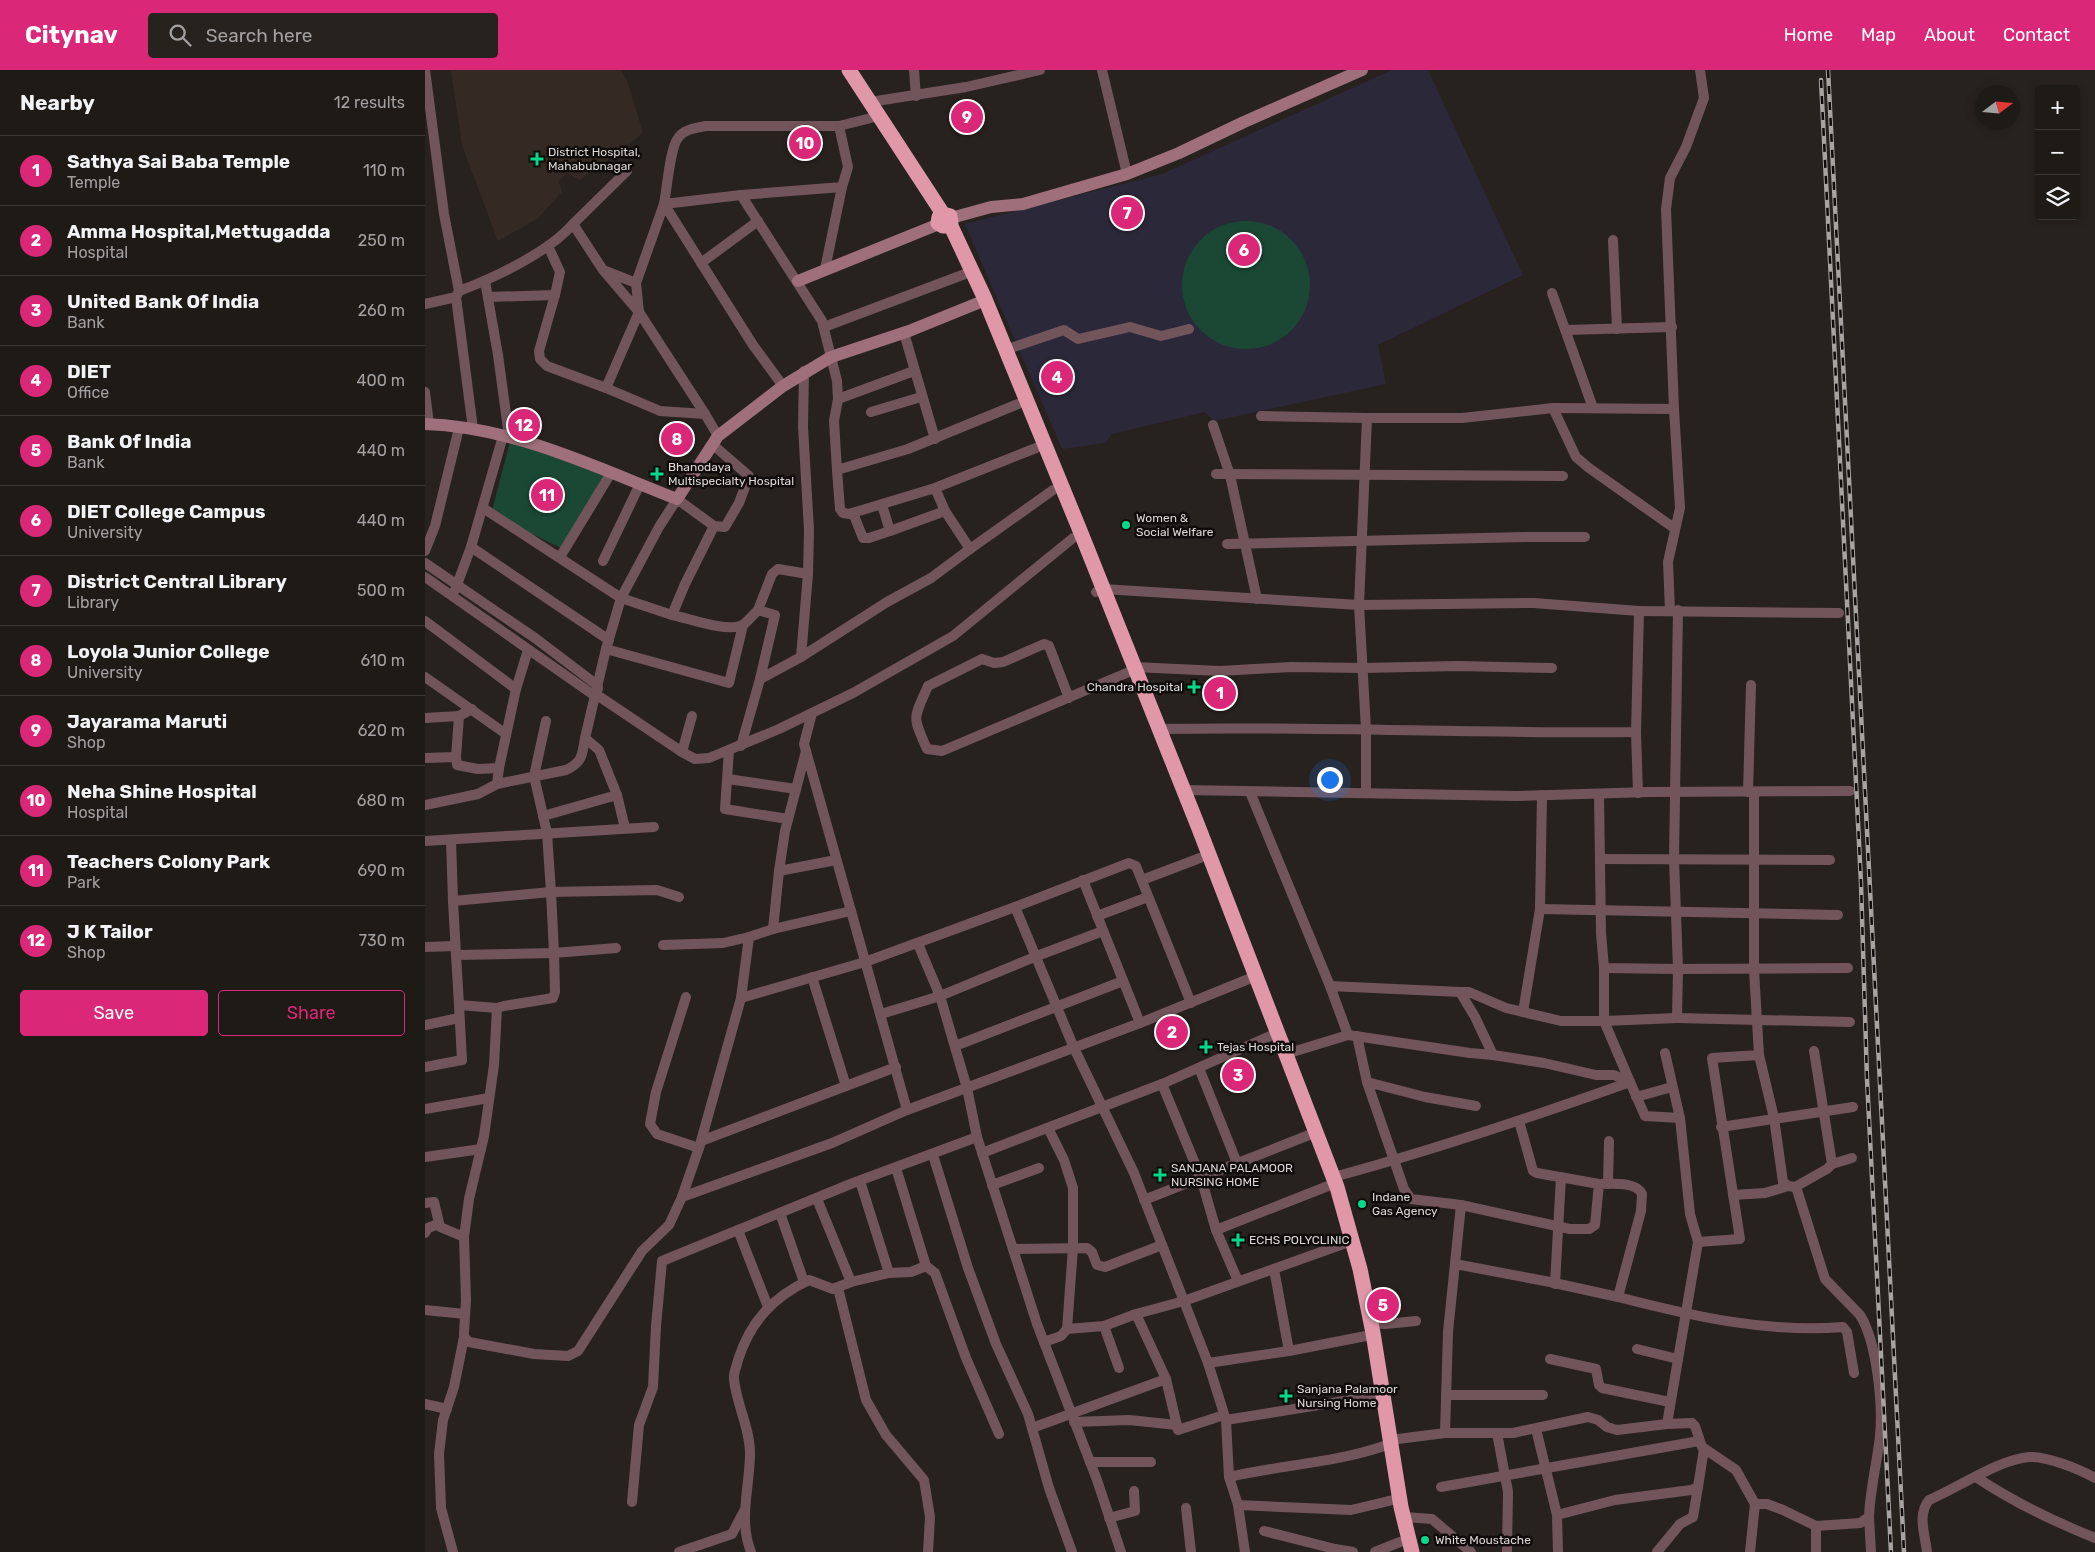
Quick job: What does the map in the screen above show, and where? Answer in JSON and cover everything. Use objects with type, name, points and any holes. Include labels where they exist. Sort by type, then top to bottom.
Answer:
[{"type":"highway","points":[[841,70],[871,118],[944,221],[1073,538],[1099,590]]},
{"type":"highway","points":[[849,70],[944,221],[985,299],[1131,669],[1200,858],[1286,1054],[1354,1241],[1401,1518],[1401,1547]]},
{"type":"highway","points":[[1131,669],[1183,790],[1252,978],[1270,1036],[1309,1135],[1331,1182],[1368,1330],[1375,1396],[1387,1443],[1393,1500],[1412,1552]]},
{"type":"street","points":[[914,70],[916,96]]},
{"type":"street","points":[[870,102],[916,96],[1040,70]]},
{"type":"street","points":[[1101,70],[1127,174]]},
{"type":"street","points":[[798,281],[944,221],[991,208],[1023,204],[1127,174],[1179,153],[1362,70]]},
{"type":"street","points":[[1677,1018],[1678,970],[1674,858],[1674,611],[1668,562],[1679,508],[1667,209],[1670,178],[1686,148],[1704,98],[1700,70]]},
{"type":"street","points":[[425,75],[458,294],[473,429]]},
{"type":"street","points":[[606,388],[639,312],[636,283],[664,204],[674,147],[678,138],[688,130],[706,126],[839,126],[871,118]]},
{"type":"street","points":[[825,269],[848,167],[839,126]]},
{"type":"street","points":[[425,304],[458,294],[485,282],[548,246],[627,171]]},
{"type":"street","points":[[664,204],[741,194],[842,187]]},
{"type":"street","points":[[741,194],[798,281],[824,327],[837,381],[838,400],[834,420],[840,509],[843,513],[853,513],[935,488],[1036,448]]},
{"type":"street","points":[[664,204],[753,345],[783,386]]},
{"type":"street","points":[[701,263],[758,221]]},
{"type":"street","points":[[425,392],[427,424],[473,429],[506,436],[550,449],[677,499],[714,526],[725,527],[739,503],[749,476],[715,440],[705,414],[639,312],[603,270],[573,224]]},
{"type":"street","points":[[1613,240],[1617,329]]},
{"type":"street","points":[[548,246],[560,272],[539,351],[540,359],[547,366],[660,411],[705,414]]},
{"type":"street","points":[[603,270],[636,283]]},
{"type":"street","points":[[824,327],[965,274]]},
{"type":"street","points":[[453,597],[506,436],[485,282]]},
{"type":"street","points":[[1553,293],[1593,408]]},
{"type":"street","points":[[488,297],[555,295]]},
{"type":"street","points":[[425,805],[471,796],[497,784],[566,770],[576,765],[581,758],[597,697],[597,685],[621,598],[659,527],[715,440],[783,386],[804,372],[831,358],[903,333],[978,303]]},
{"type":"street","points":[[1005,350],[1064,330],[1078,339],[1130,327],[1161,336],[1189,329]]},
{"type":"street","points":[[1566,330],[1672,327]]},
{"type":"street","points":[[903,333],[935,439]]},
{"type":"street","points":[[838,400],[914,371]]},
{"type":"street","points":[[801,657],[808,574],[808,493],[803,427],[804,372]]},
{"type":"street","points":[[871,412],[921,397]]},
{"type":"street","points":[[837,470],[908,450],[1018,404]]},
{"type":"street","points":[[1261,416],[1462,418],[1553,408],[1674,409]]},
{"type":"street","points":[[1553,408],[1576,456],[1589,468],[1674,528]]},
{"type":"street","points":[[1367,418],[1359,605],[1367,729],[1367,793]]},
{"type":"street","points":[[1213,425],[1230,474],[1257,598]]},
{"type":"street","points":[[425,551],[435,526],[459,428]]},
{"type":"street","points":[[560,557],[611,473]]},
{"type":"street","points":[[1216,474],[1563,476]]},
{"type":"street","points":[[603,560],[640,484]]},
{"type":"street","points":[[935,488],[945,511],[970,549]]},
{"type":"street","points":[[761,679],[801,657],[887,602],[931,578],[1053,490]]},
{"type":"street","points":[[882,505],[890,530]]},
{"type":"street","points":[[483,508],[621,598],[672,615],[720,626],[743,625]]},
{"type":"street","points":[[853,513],[863,538],[869,538],[945,511]]},
{"type":"street","points":[[672,615],[714,526]]},
{"type":"street","points":[[1227,544],[1585,537]]},
{"type":"street","points":[[425,577],[597,697],[695,759],[709,758],[741,746],[812,713],[853,693],[953,636],[1073,538]]},
{"type":"street","points":[[471,547],[608,644],[729,683],[743,625],[758,610],[775,570],[808,574]]},
{"type":"street","points":[[425,563],[535,638],[597,685]]},
{"type":"street","points":[[1099,590],[1359,605],[1534,603],[1639,611],[1839,613]]},
{"type":"street","points":[[741,746],[761,679],[775,615],[758,610]]},
{"type":"street","points":[[1638,793],[1636,732],[1639,611]]},
{"type":"street","points":[[425,621],[516,689]]},
{"type":"street","points":[[1069,698],[1049,646],[1044,644],[1003,662],[982,659],[932,684],[929,686],[920,704],[915,721],[927,749],[942,751],[1069,698],[1131,669],[1221,671],[1291,667],[1458,666],[1552,668]]},
{"type":"street","points":[[497,784],[516,689],[528,650]]},
{"type":"street","points":[[425,677],[506,734]]},
{"type":"street","points":[[1751,685],[1755,1021],[1759,1055],[1774,1118],[1783,1182],[1792,1187],[1822,1273],[1865,1322],[1875,1356],[1878,1377],[1880,1435],[1869,1517],[1871,1552]]},
{"type":"street","points":[[425,718],[459,716],[472,709]]},
{"type":"street","points":[[812,713],[804,744],[907,1110]]},
{"type":"street","points":[[459,716],[457,765],[478,769],[499,768]]},
{"type":"street","points":[[682,752],[692,716]]},
{"type":"street","points":[[459,1005],[497,1008],[553,998],[555,992],[547,833],[533,776],[546,721]]},
{"type":"street","points":[[1158,729],[1258,727],[1539,734],[1636,732]]},
{"type":"street","points":[[585,738],[599,750],[617,795],[625,828]]},
{"type":"street","points":[[729,750],[725,808],[788,819]]},
{"type":"street","points":[[773,929],[779,871],[788,819],[806,750]]},
{"type":"street","points":[[425,758],[456,757]]},
{"type":"street","points":[[728,779],[796,789]]},
{"type":"street","points":[[1183,790],[1542,796],[1849,791]]},
{"type":"street","points":[[1250,792],[1352,1035],[1404,1189],[1411,1199],[1461,1205],[1570,1229],[1592,1228],[1595,1224],[1603,1184],[1609,1141]]},
{"type":"street","points":[[1599,794],[1604,1021],[1645,1116],[1680,1118]]},
{"type":"street","points":[[543,816],[617,795]]},
{"type":"street","points":[[1523,1012],[1540,909],[1542,796]]},
{"type":"street","points":[[425,841],[654,827]]},
{"type":"street","points":[[425,1067],[462,1060],[455,951],[451,840]]},
{"type":"street","points":[[1141,880],[1200,858]]},
{"type":"street","points":[[1600,859],[1831,860]]},
{"type":"street","points":[[779,871],[837,860]]},
{"type":"street","points":[[741,998],[865,962],[918,944],[1129,863],[1136,866],[1191,1003]]},
{"type":"street","points":[[1083,880],[1140,1023]]},
{"type":"street","points":[[453,901],[551,892],[657,890],[679,897]]},
{"type":"street","points":[[1097,916],[1148,897]]},
{"type":"street","points":[[1015,907],[1074,1048],[1101,1108],[1134,1173],[1208,1363],[1225,1418],[1229,1477],[1238,1505],[1245,1552]]},
{"type":"street","points":[[1540,909],[1838,916]]},
{"type":"street","points":[[663,945],[723,943],[851,911]]},
{"type":"street","points":[[881,1014],[940,996],[1103,931]]},
{"type":"street","points":[[465,1337],[469,1342],[534,1354],[568,1356],[573,1354],[578,1351],[642,1251],[669,1225],[682,1197],[700,1145],[741,998],[749,937]]},
{"type":"street","points":[[918,944],[940,996],[967,1088],[977,1137],[1013,1249],[1121,1552]]},
{"type":"street","points":[[425,948],[455,951],[554,953],[616,948]]},
{"type":"street","points":[[1604,968],[1678,970],[1848,968]]},
{"type":"street","points":[[812,977],[846,1086]]},
{"type":"street","points":[[682,1197],[832,1143],[907,1110],[1140,1023],[1252,978]]},
{"type":"street","points":[[955,1046],[1123,981]]},
{"type":"street","points":[[1330,986],[1469,992],[1506,1008],[1561,1022],[1677,1018],[1850,1022]]},
{"type":"street","points":[[1460,992],[1479,1025],[1493,1055]]},
{"type":"street","points":[[687,997],[656,1092],[650,1124],[657,1134],[700,1145],[896,1067]]},
{"type":"street","points":[[453,1552],[441,1508],[439,1463],[441,1435],[465,1337],[464,1237],[469,1199],[485,1136],[494,1065],[497,1008]]},
{"type":"street","points":[[425,1025],[459,1018]]},
{"type":"street","points":[[1286,1054],[1352,1035],[1544,1063],[1596,1075],[1614,1075],[1630,1082]]},
{"type":"street","points":[[982,1153],[1162,1084],[1270,1036]]},
{"type":"street","points":[[1814,1051],[1822,1112],[1832,1164]]},
{"type":"street","points":[[1665,1054],[1680,1118],[1690,1214],[1698,1242],[1667,1424]]},
{"type":"street","points":[[1698,1242],[1740,1239],[1721,1127],[1712,1058],[1759,1055]]},
{"type":"street","points":[[1199,1068],[1237,1163]]},
{"type":"street","points":[[1367,1082],[1425,1097],[1476,1106]]},
{"type":"street","points":[[1216,1230],[1331,1182],[1519,1121],[1630,1082]]},
{"type":"street","points":[[1162,1084],[1201,1178],[1216,1230],[1238,1281]]},
{"type":"street","points":[[1636,1097],[1672,1087]]},
{"type":"street","points":[[425,1108],[489,1098]]},
{"type":"street","points":[[1721,1127],[1853,1107]]},
{"type":"street","points":[[1519,1121],[1531,1168],[1537,1173],[1603,1184],[1631,1186],[1637,1188],[1642,1194],[1641,1211],[1618,1298]]},
{"type":"street","points":[[1045,1342],[1061,1336],[1067,1329],[1073,1248],[1073,1188],[1071,1179],[1048,1128]]},
{"type":"street","points":[[1145,1200],[1309,1135]]},
{"type":"street","points":[[632,1502],[639,1425],[653,1387],[662,1261],[860,1181],[977,1137]]},
{"type":"street","points":[[425,1157],[481,1149]]},
{"type":"street","points":[[933,1155],[967,1268],[996,1344],[1027,1414],[1049,1488],[1072,1552]]},
{"type":"street","points":[[1733,1196],[1765,1194],[1792,1187],[1827,1169],[1832,1164],[1852,1158]]},
{"type":"street","points":[[896,1168],[926,1266],[935,1273],[966,1358],[999,1434]]},
{"type":"street","points":[[992,1185],[1039,1168]]},
{"type":"street","points":[[1555,1284],[1561,1177]]},
{"type":"street","points":[[860,1181],[889,1273]]},
{"type":"street","points":[[817,1199],[851,1282]]},
{"type":"street","points":[[425,1202],[434,1202],[438,1224],[442,1229],[464,1237]]},
{"type":"street","points":[[1445,1433],[1448,1332],[1461,1205]]},
{"type":"street","points":[[780,1214],[805,1282]]},
{"type":"street","points":[[425,1233],[428,1228],[438,1224]]},
{"type":"street","points":[[738,1230],[768,1307]]},
{"type":"street","points":[[1067,1329],[1103,1326],[1136,1314],[1184,1301],[1346,1243]]},
{"type":"street","points":[[1013,1249],[1091,1249],[1097,1265],[1105,1267],[1162,1245]]},
{"type":"street","points":[[1455,1264],[1555,1284],[1685,1314],[1754,1326],[1804,1329],[1843,1327],[1847,1332],[1854,1372]]},
{"type":"street","points":[[751,1552],[748,1544],[744,1510],[750,1452],[733,1377],[744,1341],[768,1307],[793,1287],[809,1280],[833,1290],[851,1282],[889,1273],[911,1272],[926,1266]]},
{"type":"street","points":[[1275,1269],[1289,1351]]},
{"type":"street","points":[[838,1288],[865,1400],[886,1435],[924,1480],[930,1517],[928,1552]]},
{"type":"street","points":[[425,1310],[465,1314]]},
{"type":"street","points":[[1136,1314],[1166,1379],[1178,1430],[1225,1418],[1375,1396]]},
{"type":"street","points":[[1208,1363],[1289,1351],[1385,1324],[1416,1321]]},
{"type":"street","points":[[1103,1326],[1119,1368]]},
{"type":"street","points":[[1637,1349],[1678,1359]]},
{"type":"street","points":[[1550,1359],[1596,1369],[1599,1385],[1602,1388],[1671,1402]]},
{"type":"street","points":[[1032,1428],[1073,1418],[1166,1379]]},
{"type":"street","points":[[1446,1395],[1543,1395]]},
{"type":"street","points":[[425,1404],[447,1409]]},
{"type":"street","points":[[1229,1477],[1259,1470],[1365,1453],[1387,1443],[1445,1433],[1513,1433],[1588,1416],[1598,1420],[1607,1427],[1617,1430],[1691,1423],[1695,1426],[1702,1445],[1693,1517],[1680,1524],[1657,1552]]},
{"type":"street","points":[[1073,1418],[1129,1420],[1177,1426]]},
{"type":"street","points":[[1536,1429],[1557,1515],[1558,1552]]},
{"type":"street","points":[[1497,1433],[1506,1476],[1509,1512],[1507,1552]]},
{"type":"street","points":[[1441,1488],[1702,1445],[1736,1470],[1755,1504],[1750,1552]]},
{"type":"street","points":[[1927,1552],[1921,1513],[1924,1506],[1929,1500],[1976,1476],[2019,1458],[2031,1457],[2073,1468],[2095,1478]]},
{"type":"street","points":[[1090,1462],[1151,1462]]},
{"type":"street","points":[[1976,1476],[2004,1496],[2065,1526],[2095,1538]]},
{"type":"street","points":[[1557,1515],[1615,1500],[1691,1490],[1698,1486]]},
{"type":"street","points":[[1109,1518],[1137,1510],[1134,1491]]},
{"type":"street","points":[[1238,1505],[1296,1506],[1351,1510],[1393,1500]]},
{"type":"street","points":[[1755,1504],[1767,1504],[1816,1526],[1860,1523],[1869,1517]]},
{"type":"street","points":[[1186,1508],[1191,1552]]},
{"type":"street","points":[[679,1552],[732,1534],[744,1510]]},
{"type":"street","points":[[1401,1518],[1432,1519],[1471,1552]]},
{"type":"street","points":[[1816,1526],[1816,1552]]},
{"type":"street","points":[[1264,1531],[1335,1551],[1353,1552]]},
{"type":"street","points":[[1375,1552],[1401,1547]]},
{"type":"shaded area","name":"District Hospital, Mahabubnagar","points":[[451,70],[620,70],[627,80],[643,133],[580,180],[567,173],[559,181],[562,192],[537,219],[498,241],[462,145]]},
{"type":"shaded area","points":[[1392,70],[1428,70],[1523,275],[1378,345],[1386,384],[1214,421],[1205,412],[1112,434],[1105,443],[1062,449],[965,224],[1162,174]]},
{"type":"green space","points":[[1246,221],[1270,226],[1282,232],[1291,240],[1299,249],[1305,261],[1310,285],[1305,309],[1299,321],[1291,330],[1282,338],[1270,344],[1246,349],[1222,344],[1210,338],[1201,330],[1193,321],[1187,309],[1182,285],[1187,261],[1193,249],[1201,240],[1210,232],[1222,226]]},
{"type":"green space","points":[[510,442],[607,475],[567,551],[491,514]]},
{"type":"railway","points":[[1828,70],[1904,1552]]},
{"type":"railway","points":[[1821,80],[1861,883],[1867,1079],[1891,1552]]},
{"type":"place","name":"Jayarama Maruti","points":[[967,117]]},
{"type":"place","name":"Neha Shine Hospital","points":[[805,143]]},
{"type":"place","name":"District Hospital, Mahabubnagar","points":[[537,159]]},
{"type":"place","name":"District Central Library","points":[[1127,213]]},
{"type":"place","name":"DIET College Campus","points":[[1244,250]]},
{"type":"place","name":"DIET","points":[[1057,377]]},
{"type":"place","name":"J K Tailor","points":[[524,425]]},
{"type":"place","name":"Loyola Junior College","points":[[677,439]]},
{"type":"place","name":"Bhanodaya Multispecialty Hospital","points":[[657,474]]},
{"type":"place","name":"Teachers Colony Park","points":[[547,495]]},
{"type":"place","name":"Women & Social Welfare","points":[[1126,525]]},
{"type":"place","name":"Chandra Hospital","points":[[1194,687]]},
{"type":"place","name":"Sathya Sai Baba Temple","points":[[1220,693]]},
{"type":"place","name":"Amma Hospital,Mettugadda","points":[[1172,1032]]},
{"type":"place","name":"Tejas Hospital","points":[[1206,1047]]},
{"type":"place","name":"United Bank Of India","points":[[1238,1075]]},
{"type":"place","name":"SANJANA PALAMOOR NURSING HOME","points":[[1160,1175]]},
{"type":"place","name":"Indane Gas Agency","points":[[1362,1204]]},
{"type":"place","name":"ECHS POLYCLINIC","points":[[1238,1240]]},
{"type":"place","name":"Bank Of India","points":[[1383,1305]]},
{"type":"place","name":"Sanjana Palamoor Nursing Home","points":[[1286,1396]]},
{"type":"place","name":"White Moustache","points":[[1425,1540]]}]
